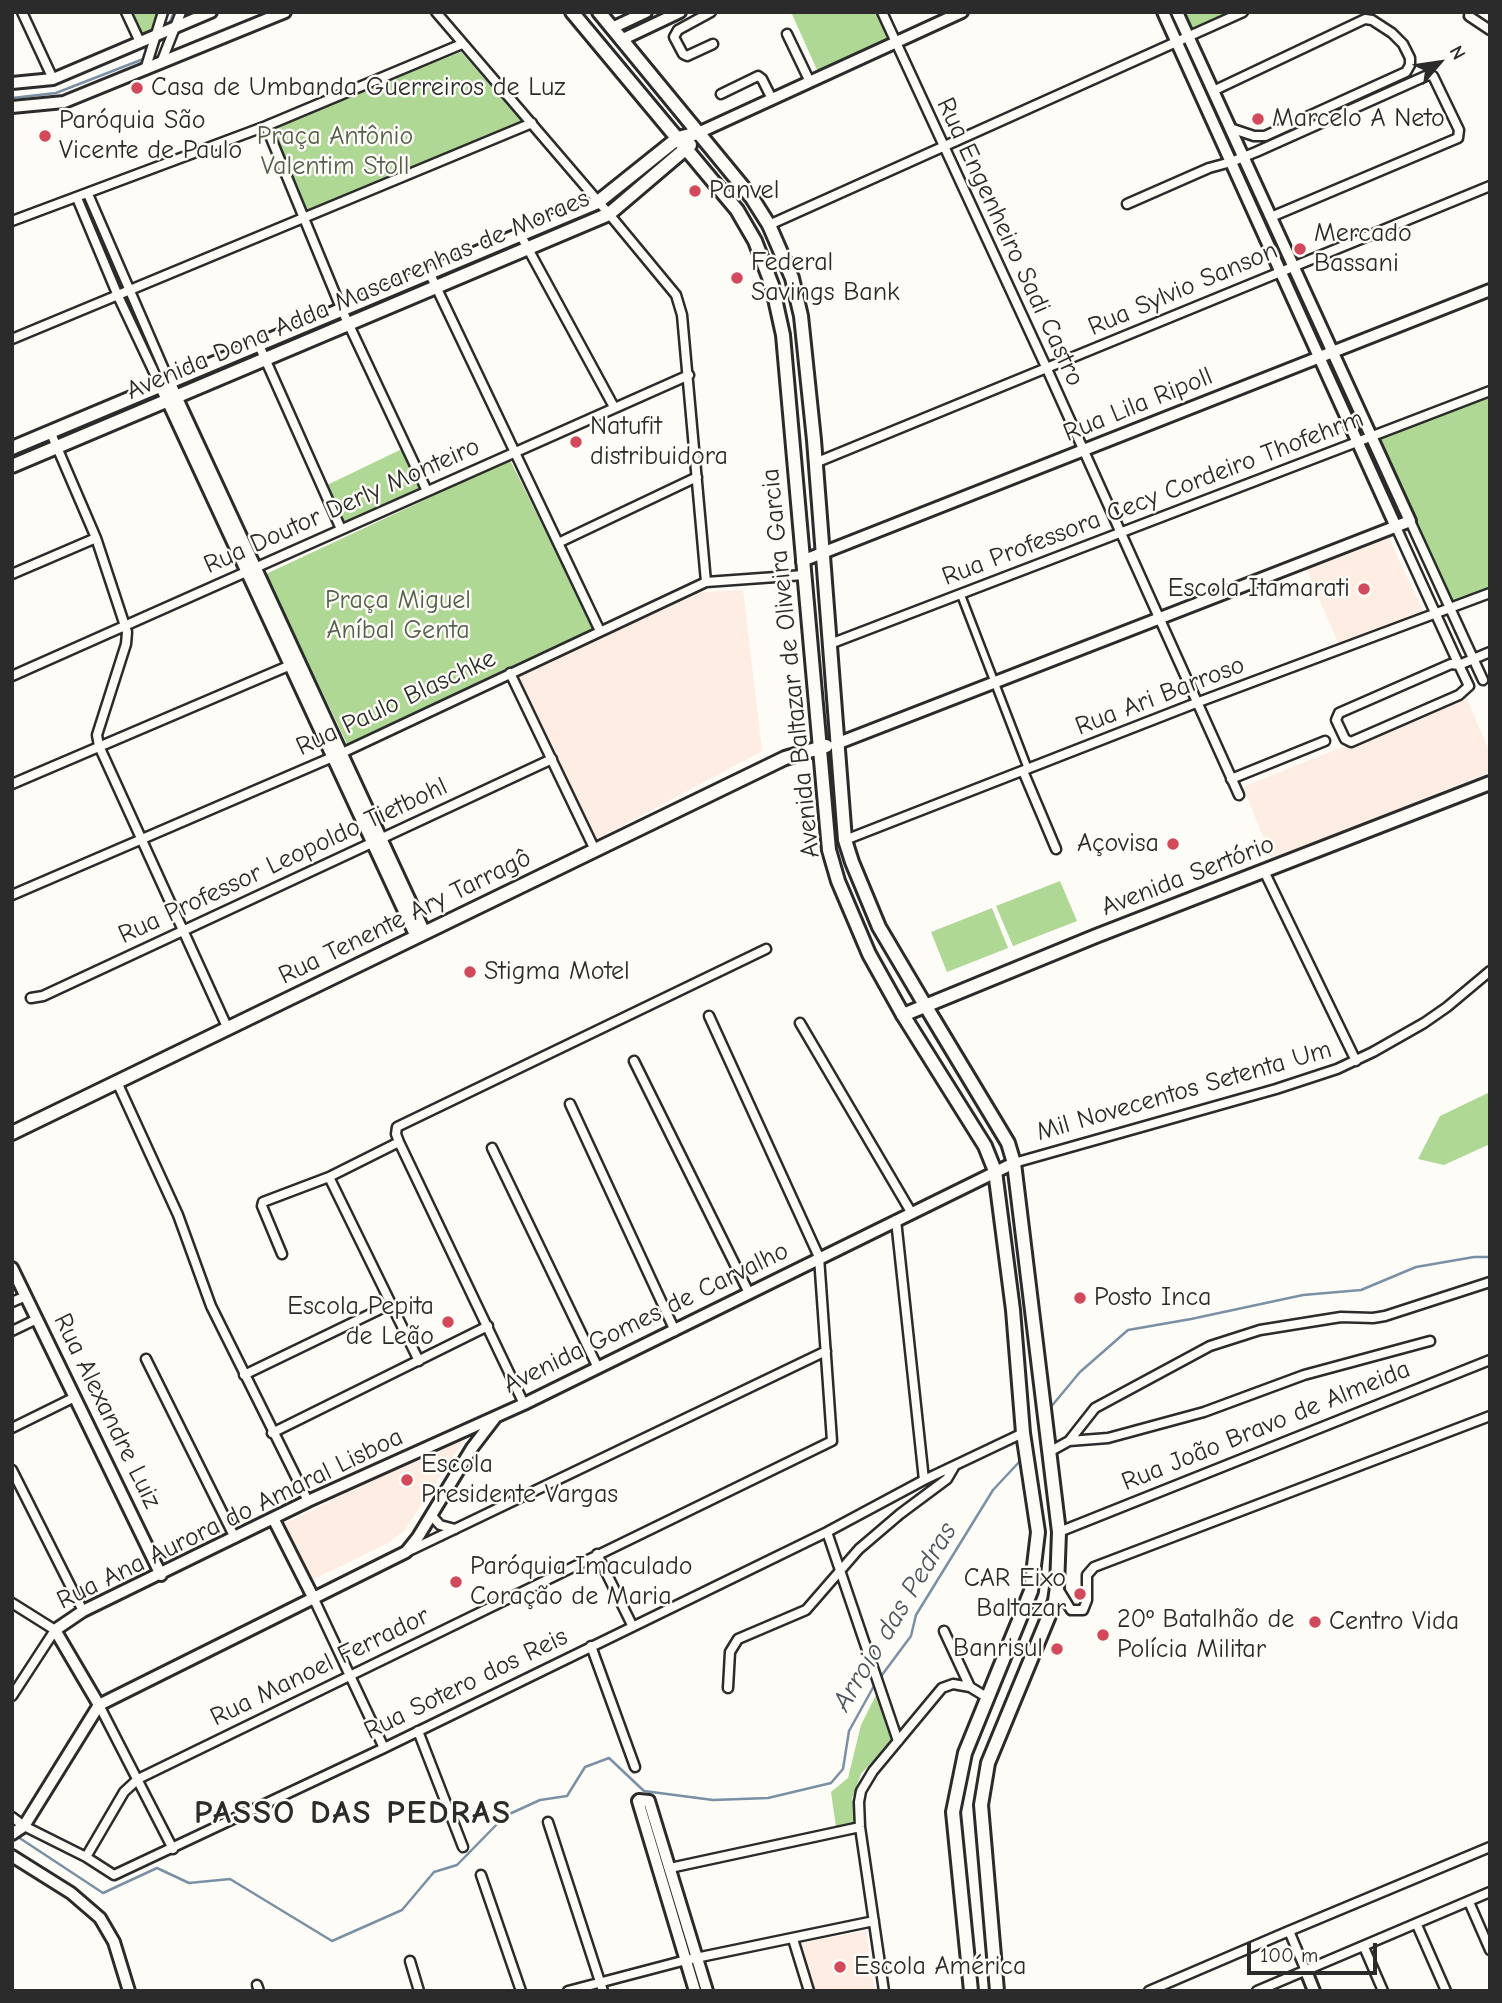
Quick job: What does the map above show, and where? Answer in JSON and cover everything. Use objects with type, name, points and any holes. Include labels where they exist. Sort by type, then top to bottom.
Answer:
[{"type":"main road","name":"Avenida Baltazar de Oliveira Garcia","points":[[572,12],[737,210],[755,240],[772,285],[783,335],[828,850],[869,954],[985,1146],[995,1171],[1013,1310],[1024,1436],[1038,1532],[1031,1591],[965,1753],[953,1812],[971,1991]]},
{"type":"main road","name":"Avenida Baltazar de Oliveira Garcia","points":[[598,12],[752,198],[769,225],[792,278],[802,316],[845,840],[879,927],[996,1123],[1014,1163],[1059,1532],[1055,1601],[988,1763],[981,1805],[997,1991]]},
{"type":"main road","points":[[678,138],[698,133]]},
{"type":"main road","name":"Avenida Dona Adda Mascarenhas de Moraes","points":[[12,466],[609,214],[687,149],[698,133]]},
{"type":"main road","name":"Avenida Dona Adda Mascarenhas de Moraes","points":[[12,447],[598,202],[678,138]]},
{"type":"main road","name":"Rua Tenente Ary Tarragô","points":[[12,1133],[785,758],[836,744]]},
{"type":"main road","name":"Avenida Sertório","points":[[904,1015],[1490,783]]},
{"type":"street","points":[[22,12],[53,79]]},
{"type":"street","points":[[126,12],[140,42]]},
{"type":"street","points":[[162,63],[163,12]]},
{"type":"street","points":[[146,66],[149,51],[181,12]]},
{"type":"street","points":[[12,107],[53,79],[211,12]]},
{"type":"street","points":[[12,83],[30,93],[64,102],[146,66],[162,63],[285,12]]},
{"type":"street","points":[[436,12],[676,295],[682,315],[689,375],[706,582]]},
{"type":"street","points":[[612,28],[646,12]]},
{"type":"street","points":[[621,40],[681,12]]},
{"type":"street","points":[[711,12],[678,30],[674,37],[683,54],[687,56],[713,44]]},
{"type":"street","name":"Rua Engenheiro Sadi Castro","points":[[882,12],[1084,450],[1238,795]]},
{"type":"street","points":[[698,133],[962,12]]},
{"type":"street","points":[[1163,12],[1357,442],[1436,615],[1459,665],[1469,686],[1463,693],[1351,742],[1345,739],[1336,720],[1339,713],[1451,664],[1459,665],[1490,652]]},
{"type":"street","points":[[1177,12],[1483,680]]},
{"type":"street","points":[[769,225],[1242,12]]},
{"type":"street","points":[[1468,13],[1490,30]]},
{"type":"street","points":[[1213,91],[1365,19],[1372,20],[1398,38],[1410,58],[1406,72],[1265,135],[1254,136],[1230,128]]},
{"type":"street","points":[[787,34],[810,82]]},
{"type":"street","points":[[12,221],[266,126],[462,44]]},
{"type":"street","points":[[1127,204],[1209,168],[1243,157],[1427,75],[1436,80],[1459,130],[1458,138],[1271,217]]},
{"type":"street","points":[[720,94],[758,76],[772,99]]},
{"type":"street","points":[[12,339],[532,123]]},
{"type":"street","points":[[266,126],[341,308],[427,491]]},
{"type":"street","name":"Rua Sylvio Sanson","points":[[815,463],[1490,186]]},
{"type":"street","points":[[88,194],[164,383]]},
{"type":"street","points":[[77,198],[118,296],[164,383],[421,935]]},
{"type":"street","points":[[520,234],[614,407]]},
{"type":"street","points":[[429,272],[600,631]]},
{"type":"street","name":"Rua Lila Ripoll","points":[[802,561],[1490,290]]},
{"type":"street","points":[[258,343],[341,529]]},
{"type":"street","name":"Rua Doutor Derly Monteiro","points":[[12,676],[689,375]]},
{"type":"street","name":"Rua Professora Cecy Cordeiro Thofehrm","points":[[830,645],[1490,391]]},
{"type":"street","points":[[50,432],[96,538],[128,638],[97,735],[99,746],[228,1029]]},
{"type":"street","points":[[558,543],[697,477]]},
{"type":"street","points":[[836,744],[1410,521]]},
{"type":"street","points":[[12,574],[96,538]]},
{"type":"street","name":"Rua Paulo Blaschke","points":[[12,895],[336,755],[706,582],[804,575]]},
{"type":"street","name":"Rua Ari Barroso","points":[[845,840],[1490,593]]},
{"type":"street","points":[[961,595],[1056,849]]},
{"type":"street","points":[[12,784],[294,663]]},
{"type":"street","points":[[510,673],[595,850]]},
{"type":"street","points":[[1231,779],[1325,741]]},
{"type":"street","name":"Rua Professor Leopoldo Tietbohl","points":[[31,998],[43,996],[552,759]]},
{"type":"street","points":[[1264,871],[1356,1061]]},
{"type":"street","points":[[524,1404],[399,1142],[396,1130],[403,1124],[766,949]]},
{"type":"street","name":"Mil Novecentos Setenta Um","points":[[1014,1163],[1276,1089],[1356,1061],[1424,1023],[1490,971]]},
{"type":"street","points":[[406,1552],[825,1350],[820,1257],[709,1016]]},
{"type":"street","points":[[800,1023],[911,1212]]},
{"type":"street","points":[[634,1061],[749,1293]]},
{"type":"street","points":[[117,1082],[178,1215],[211,1306],[308,1501]]},
{"type":"street","points":[[570,1104],[675,1331]]},
{"type":"street","points":[[282,1254],[262,1206],[263,1202],[330,1177],[399,1142]]},
{"type":"street","points":[[492,1148],[598,1368]]},
{"type":"street","points":[[995,1171],[1014,1163]]},
{"type":"street","name":"Avenida Gomes de Carvalho","points":[[99,1705],[406,1552],[432,1516],[472,1448],[497,1416],[675,1331],[995,1171]]},
{"type":"street","points":[[330,1177],[419,1361]]},
{"type":"street","points":[[896,1220],[924,1480]]},
{"type":"street","name":"Rua Alexandre Luiz","points":[[12,1268],[161,1574]]},
{"type":"street","points":[[1049,1452],[1069,1441],[1095,1408],[1210,1346],[1260,1330],[1340,1317],[1385,1317],[1490,1282]]},
{"type":"street","points":[[12,1302],[26,1296]]},
{"type":"street","points":[[244,1375],[391,1304]]},
{"type":"street","points":[[12,1331],[37,1320]]},
{"type":"street","points":[[272,1433],[488,1326]]},
{"type":"street","points":[[1069,1441],[1108,1438],[1204,1412],[1304,1375],[1430,1341]]},
{"type":"street","name":"Rua Manoel Ferrador","points":[[86,1857],[124,1792],[138,1779],[832,1441],[825,1350]]},
{"type":"street","points":[[146,1359],[234,1538]]},
{"type":"street","name":"Rua João Bravo de Almeida","points":[[1059,1532],[1490,1360]]},
{"type":"street","points":[[12,1428],[75,1397]]},
{"type":"street","name":"Rua Ana Aurora do Amaral Lisboa","points":[[12,1696],[55,1630],[83,1611],[308,1501],[497,1416]]},
{"type":"street","points":[[1057,1587],[1071,1610],[1083,1610],[1087,1600],[1087,1575],[1094,1567],[1490,1416]]},
{"type":"street","name":"Rua Sotero dos Reis","points":[[86,1857],[114,1875],[173,1849],[827,1532],[924,1480],[1024,1436]]},
{"type":"street","points":[[728,1688],[730,1652],[738,1639],[803,1613],[859,1549],[947,1479],[954,1466]]},
{"type":"street","points":[[12,1470],[83,1611]]},
{"type":"street","points":[[432,1516],[440,1525],[455,1529]]},
{"type":"street","points":[[273,1518],[384,1748]]},
{"type":"street","points":[[827,1532],[898,1741]]},
{"type":"street","points":[[597,1554],[632,1625]]},
{"type":"street","points":[[12,1603],[55,1630],[99,1705],[173,1849]]},
{"type":"street","points":[[944,1631],[970,1687]]},
{"type":"street","points":[[591,1646],[635,1767]]},
{"type":"street","points":[[884,1991],[860,1827],[861,1791],[873,1770],[942,1688],[953,1684],[970,1687],[988,1698]]},
{"type":"street","points":[[19,1830],[99,1705]]},
{"type":"street","points":[[418,1731],[463,1847]]},
{"type":"street","points":[[695,1991],[691,1959],[670,1868],[648,1800],[638,1801],[691,1959],[707,1991]]},
{"type":"street","points":[[12,1817],[19,1830],[86,1857]]},
{"type":"street","points":[[548,1822],[603,1991]]},
{"type":"street","points":[[670,1868],[860,1827]]},
{"type":"street","points":[[1149,1991],[1490,1847]]},
{"type":"street","points":[[12,1856],[71,1894],[100,1918],[114,1942],[128,1991]]},
{"type":"street","points":[[481,1875],[521,1991]]},
{"type":"street","points":[[1258,1991],[1490,1892]]},
{"type":"street","points":[[1469,1902],[1490,1950]]},
{"type":"street","points":[[568,1991],[691,1959],[874,1922]]},
{"type":"street","points":[[1417,1925],[1446,1991]]},
{"type":"street","points":[[1289,1931],[1314,1991]]},
{"type":"street","points":[[793,1938],[809,1991]]},
{"type":"street","points":[[1364,1947],[1383,1991]]},
{"type":"street","points":[[410,1961],[419,1991]]},
{"type":"shaded area","name":"Escola Itamarati","points":[[1388,536],[1424,613],[1339,645],[1305,565]]},
{"type":"shaded area","points":[[743,590],[762,751],[596,840],[518,676],[701,592]]},
{"type":"shaded area","points":[[1466,697],[1490,753],[1490,772],[1272,859],[1243,787]]},
{"type":"shaded area","name":"Escola Presidente Vargas","points":[[468,1434],[405,1530],[388,1543],[312,1580],[282,1525]]},
{"type":"shaded area","name":"Escola América","points":[[866,1931],[875,1991],[815,1991],[801,1943]]},
{"type":"green space","points":[[129,12],[160,12],[152,36],[143,40]]},
{"type":"green space","points":[[791,12],[879,12],[891,39],[818,72]]},
{"type":"green space","points":[[1183,12],[1230,12],[1191,30]]},
{"type":"green space","name":"Praça Antônio Valentim Stoll","points":[[461,52],[523,123],[305,214],[271,128]]},
{"type":"green space","points":[[1490,397],[1490,588],[1450,604],[1378,440]]},
{"type":"green space","points":[[402,449],[420,490],[346,525],[327,485]]},
{"type":"green space","name":"Praça Miguel Aníbal Genta","points":[[510,460],[594,628],[347,744],[266,574]]},
{"type":"green space","points":[[1060,881],[1077,921],[1013,946],[996,906]]},
{"type":"green space","points":[[992,908],[1008,948],[947,972],[931,932]]},
{"type":"green space","points":[[1490,1092],[1490,1144],[1444,1165],[1418,1159],[1440,1116]]},
{"type":"green space","points":[[877,1693],[892,1740],[861,1774],[852,1798],[856,1824],[836,1827],[831,1792],[848,1778],[861,1725]]},
{"type":"waterway","points":[[169,24],[174,12]]},
{"type":"waterway","points":[[12,98],[56,93],[146,58]]},
{"type":"waterway","name":"Arroio das Pedras","points":[[1050,1408],[1080,1372],[1128,1330],[1303,1295],[1361,1290],[1416,1267],[1474,1257],[1490,1257]]},
{"type":"waterway","name":"Arroio das Pedras","points":[[879,1679],[911,1636],[916,1615],[993,1490],[1021,1460]]},
{"type":"waterway","name":"Arroio das Pedras","points":[[15,1835],[103,1893],[157,1868],[189,1883],[230,1879],[332,1941],[402,1910],[434,1872],[457,1865],[505,1816],[540,1800],[567,1796],[585,1767],[609,1758],[644,1791],[713,1800],[768,1798],[831,1783],[843,1769],[849,1731],[875,1684]]},
{"type":"place","name":"Casa de Umbanda Guerreiros de Luz","points":[[137,88]]},
{"type":"place","name":"Marcelo A Neto","points":[[1258,119]]},
{"type":"place","name":"Paróquia São Vicente de Paulo","points":[[45,136]]},
{"type":"place","name":"Panvel","points":[[695,191]]},
{"type":"place","name":"Mercado Bassani","points":[[1300,249]]},
{"type":"place","name":"Federal Savings Bank","points":[[737,278]]},
{"type":"place","name":"Natufit distribuidora","points":[[576,442]]},
{"type":"place","name":"Escola Itamarati","points":[[1364,589]]},
{"type":"place","name":"Açovisa","points":[[1173,844]]},
{"type":"place","name":"Stigma Motel","points":[[470,972]]},
{"type":"place","name":"Posto Inca","points":[[1080,1298]]},
{"type":"place","name":"Escola Pepita de Leão","points":[[448,1322]]},
{"type":"place","name":"Escola Presidente Vargas","points":[[407,1480]]},
{"type":"place","name":"Paróquia Imaculado Coração de Maria","points":[[456,1582]]},
{"type":"place","name":"CAR Eixo Baltazar","points":[[1080,1594]]},
{"type":"place","name":"Centro Vida","points":[[1315,1622]]},
{"type":"place","name":"20º Batalhão de Polícia Militar","points":[[1103,1635]]},
{"type":"place","name":"Banrisul","points":[[1057,1649]]},
{"type":"place","name":"Escola América","points":[[840,1967]]},
{"type":"district","name":"PASSO DAS PEDRAS","points":[[353,1814]]}]
